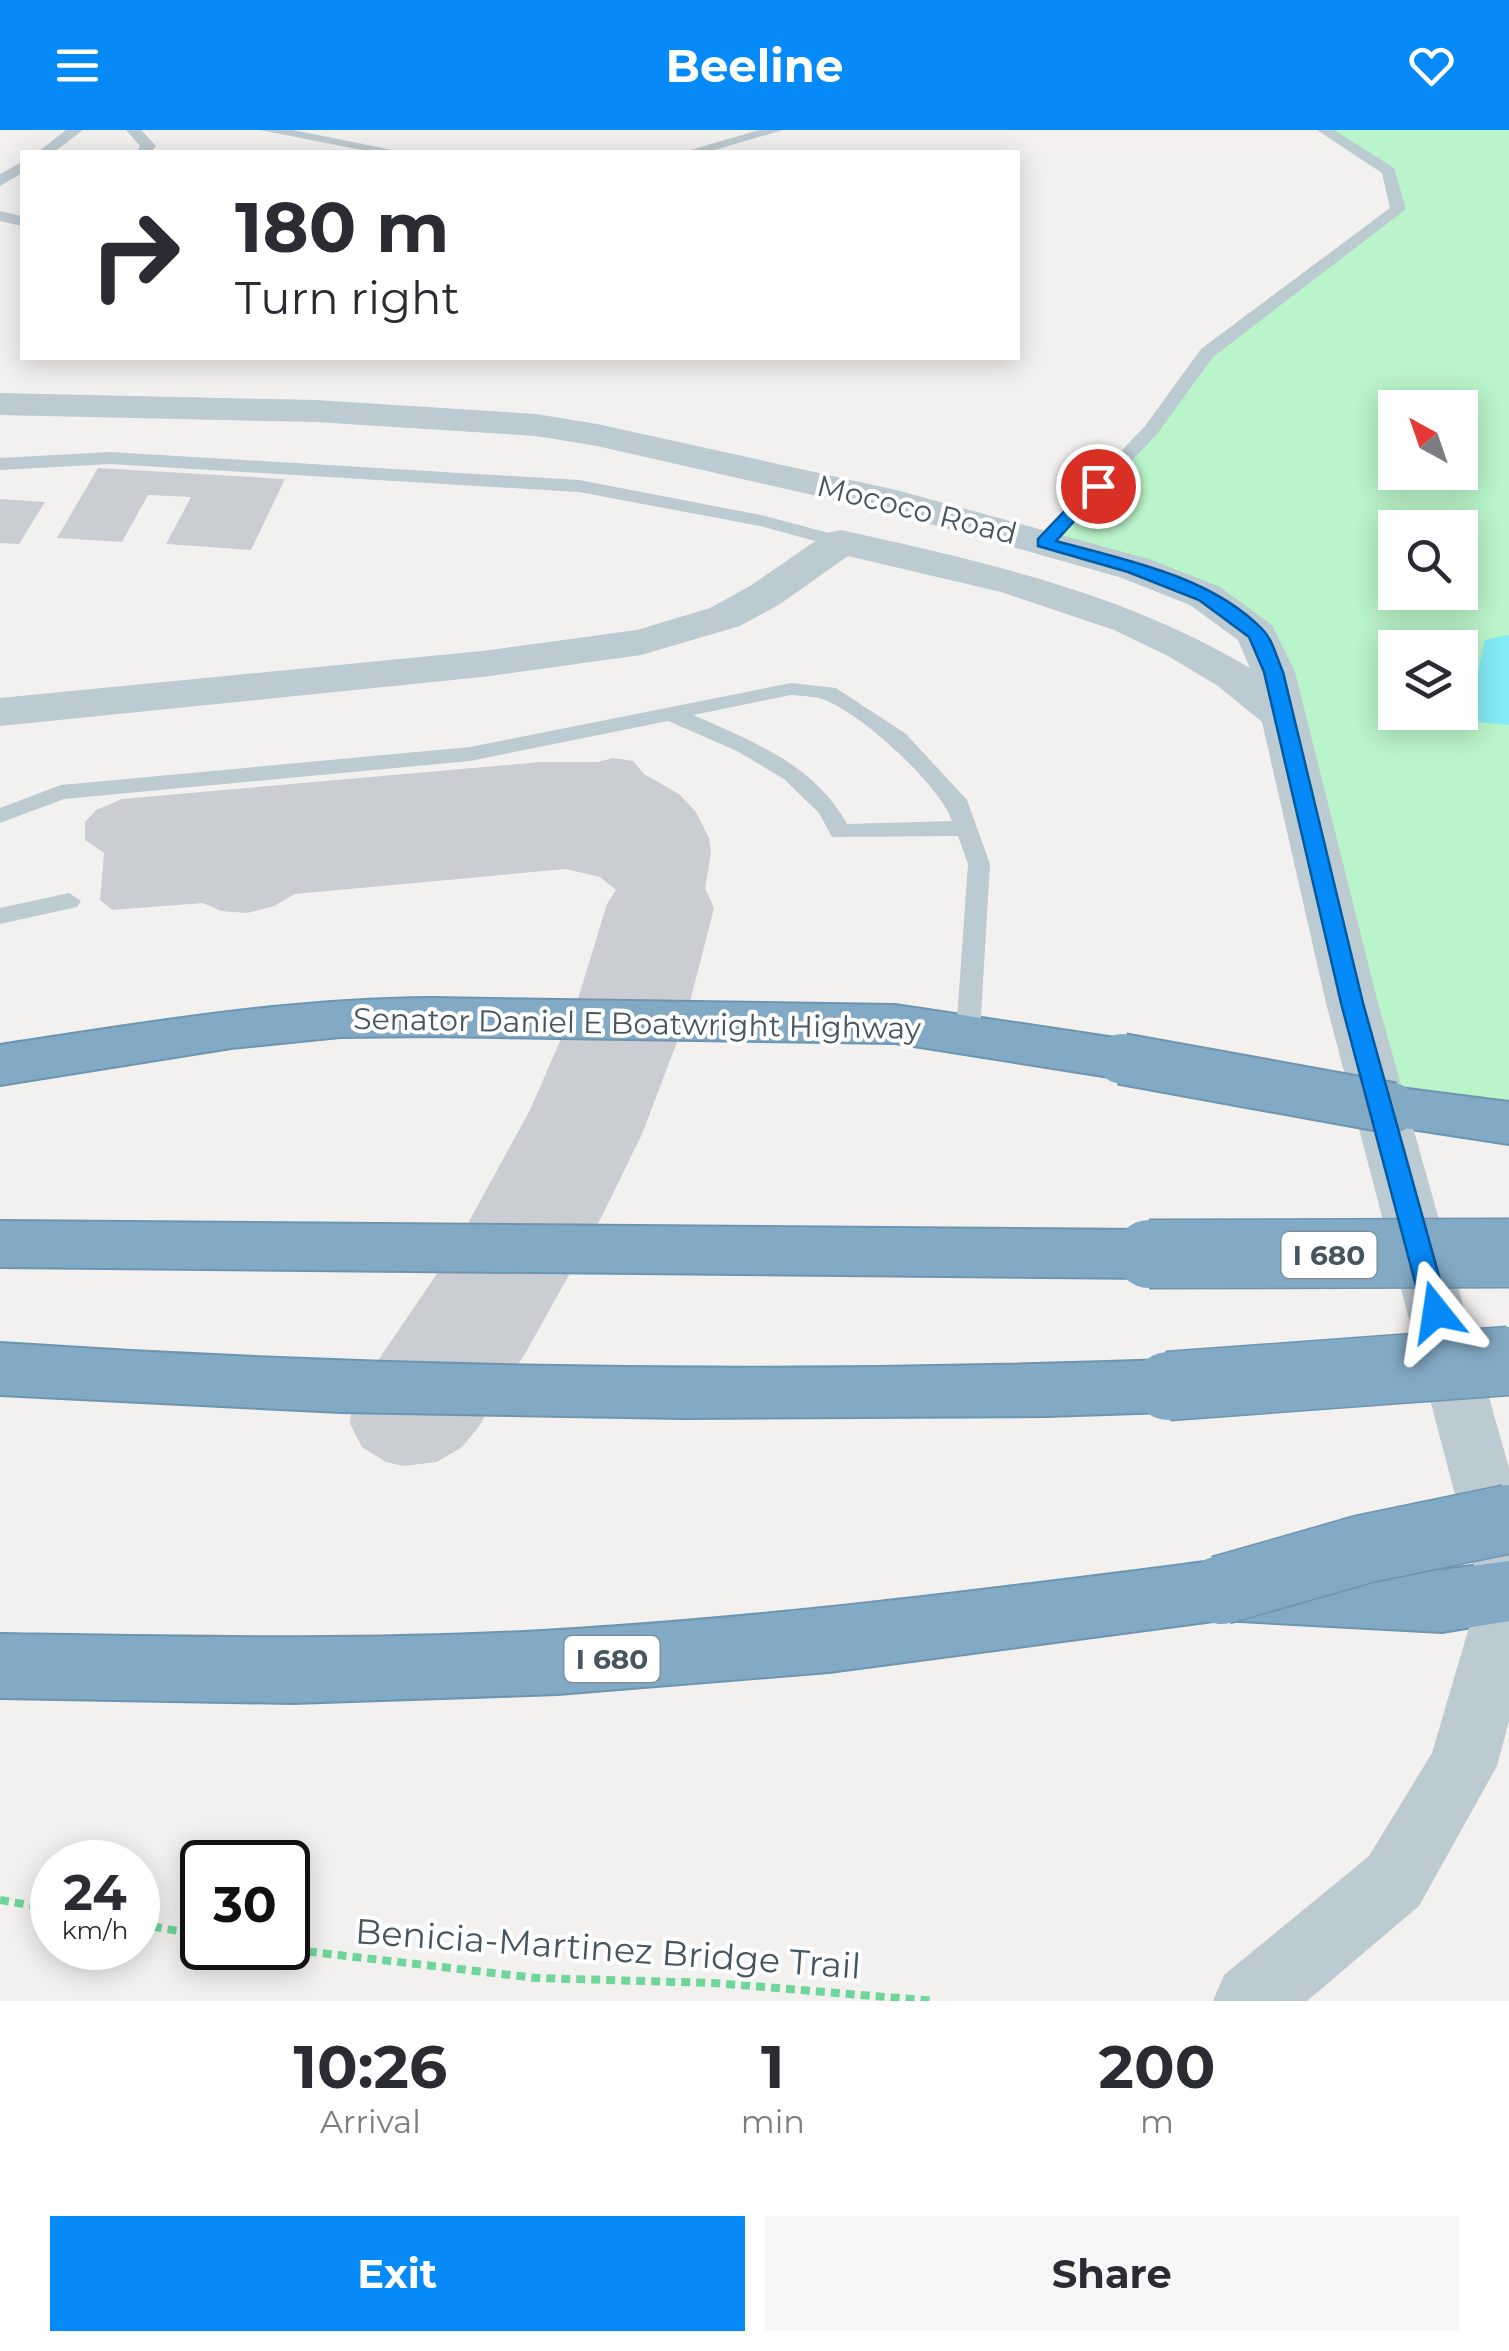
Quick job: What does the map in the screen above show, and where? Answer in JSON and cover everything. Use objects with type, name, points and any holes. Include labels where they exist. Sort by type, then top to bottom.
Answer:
[{"type":"highway","name":"Senator Daniel E Boatwright Highway","points":[[0,1064],[231,1029],[340,1018],[791,1020],[968,1032],[1345,1101],[1509,1123]]},
{"type":"highway","name":"I 680","points":[[0,1244],[1509,1254]]},
{"type":"highway","points":[[0,1369],[221,1384],[432,1390],[867,1393],[1168,1386],[1509,1361]]},
{"type":"highway","name":"I 680","points":[[0,1666],[292,1671],[558,1662],[848,1639],[1221,1590],[1364,1548],[1509,1518]]},
{"type":"highway","points":[[1221,1590],[1442,1601],[1509,1595]]},
{"type":"street","name":"Mococo Road","points":[[0,404],[315,411],[536,425],[896,502],[1134,568],[1205,596],[1257,634],[1273,672],[1352,1003],[1509,1582]]},
{"type":"street","points":[[0,712],[436,669],[641,642],[725,617],[766,596],[841,542],[1031,586],[1136,625],[1246,682],[1281,714]]},
{"type":"street","points":[[1250,2001],[1394,1881],[1463,1766],[1509,1595]]},
{"type":"lane","points":[[48,150],[76,130]]},
{"type":"lane","points":[[133,130],[148,146],[145,150]]},
{"type":"lane","points":[[267,130],[382,150]]},
{"type":"lane","points":[[700,150],[776,130]]},
{"type":"lane","points":[[1044,543],[1150,430],[1207,353],[1398,209],[1390,172],[1324,130]]},
{"type":"lane","points":[[0,464],[110,458],[579,486],[841,542]]},
{"type":"lane","points":[[0,816],[61,792],[470,754],[791,690],[829,693],[898,739],[956,800],[968,828],[979,864],[980,903],[968,1032]]},
{"type":"lane","points":[[672,714],[770,760],[830,806],[840,832],[968,828]]},
{"type":"lane","points":[[0,916],[69,902]]},
{"type":"path","points":[[0,1900],[30,1905]]},
{"type":"path","name":"Benicia-Martinez Bridge Trail","points":[[310,1952],[536,1978],[715,1983],[935,2001]]},
{"type":"green space","points":[[1324,130],[1509,130],[1509,1123],[1392,1108],[1273,672],[1205,596],[1044,543],[1151,430],[1207,353],[1398,209],[1389,171]]},
{"type":"water","points":[[1509,635],[1509,725],[1478,722],[1478,672],[1485,640]]},
{"type":"building","points":[[98,468],[285,479],[251,550],[166,544],[191,497],[148,495],[122,542],[57,538]]},
{"type":"building","points":[[0,499],[45,502],[19,544],[0,543]]},
{"type":"building","points":[[613,758],[633,761],[644,774],[679,794],[696,812],[709,838],[711,853],[705,888],[714,908],[685,1021],[642,1134],[602,1216],[526,1352],[477,1429],[462,1447],[437,1462],[403,1466],[386,1462],[362,1447],[350,1424],[351,1411],[362,1384],[455,1247],[530,1110],[577,1002],[607,904],[616,890],[600,877],[566,869],[295,894],[274,906],[247,913],[221,911],[203,903],[112,910],[100,900],[104,853],[85,840],[85,822],[96,810],[122,799]]},
{"type":"route","points":[[1098,486],[1044,543],[1134,568],[1205,596],[1257,634],[1273,672],[1352,1003],[1436,1312]]}]
